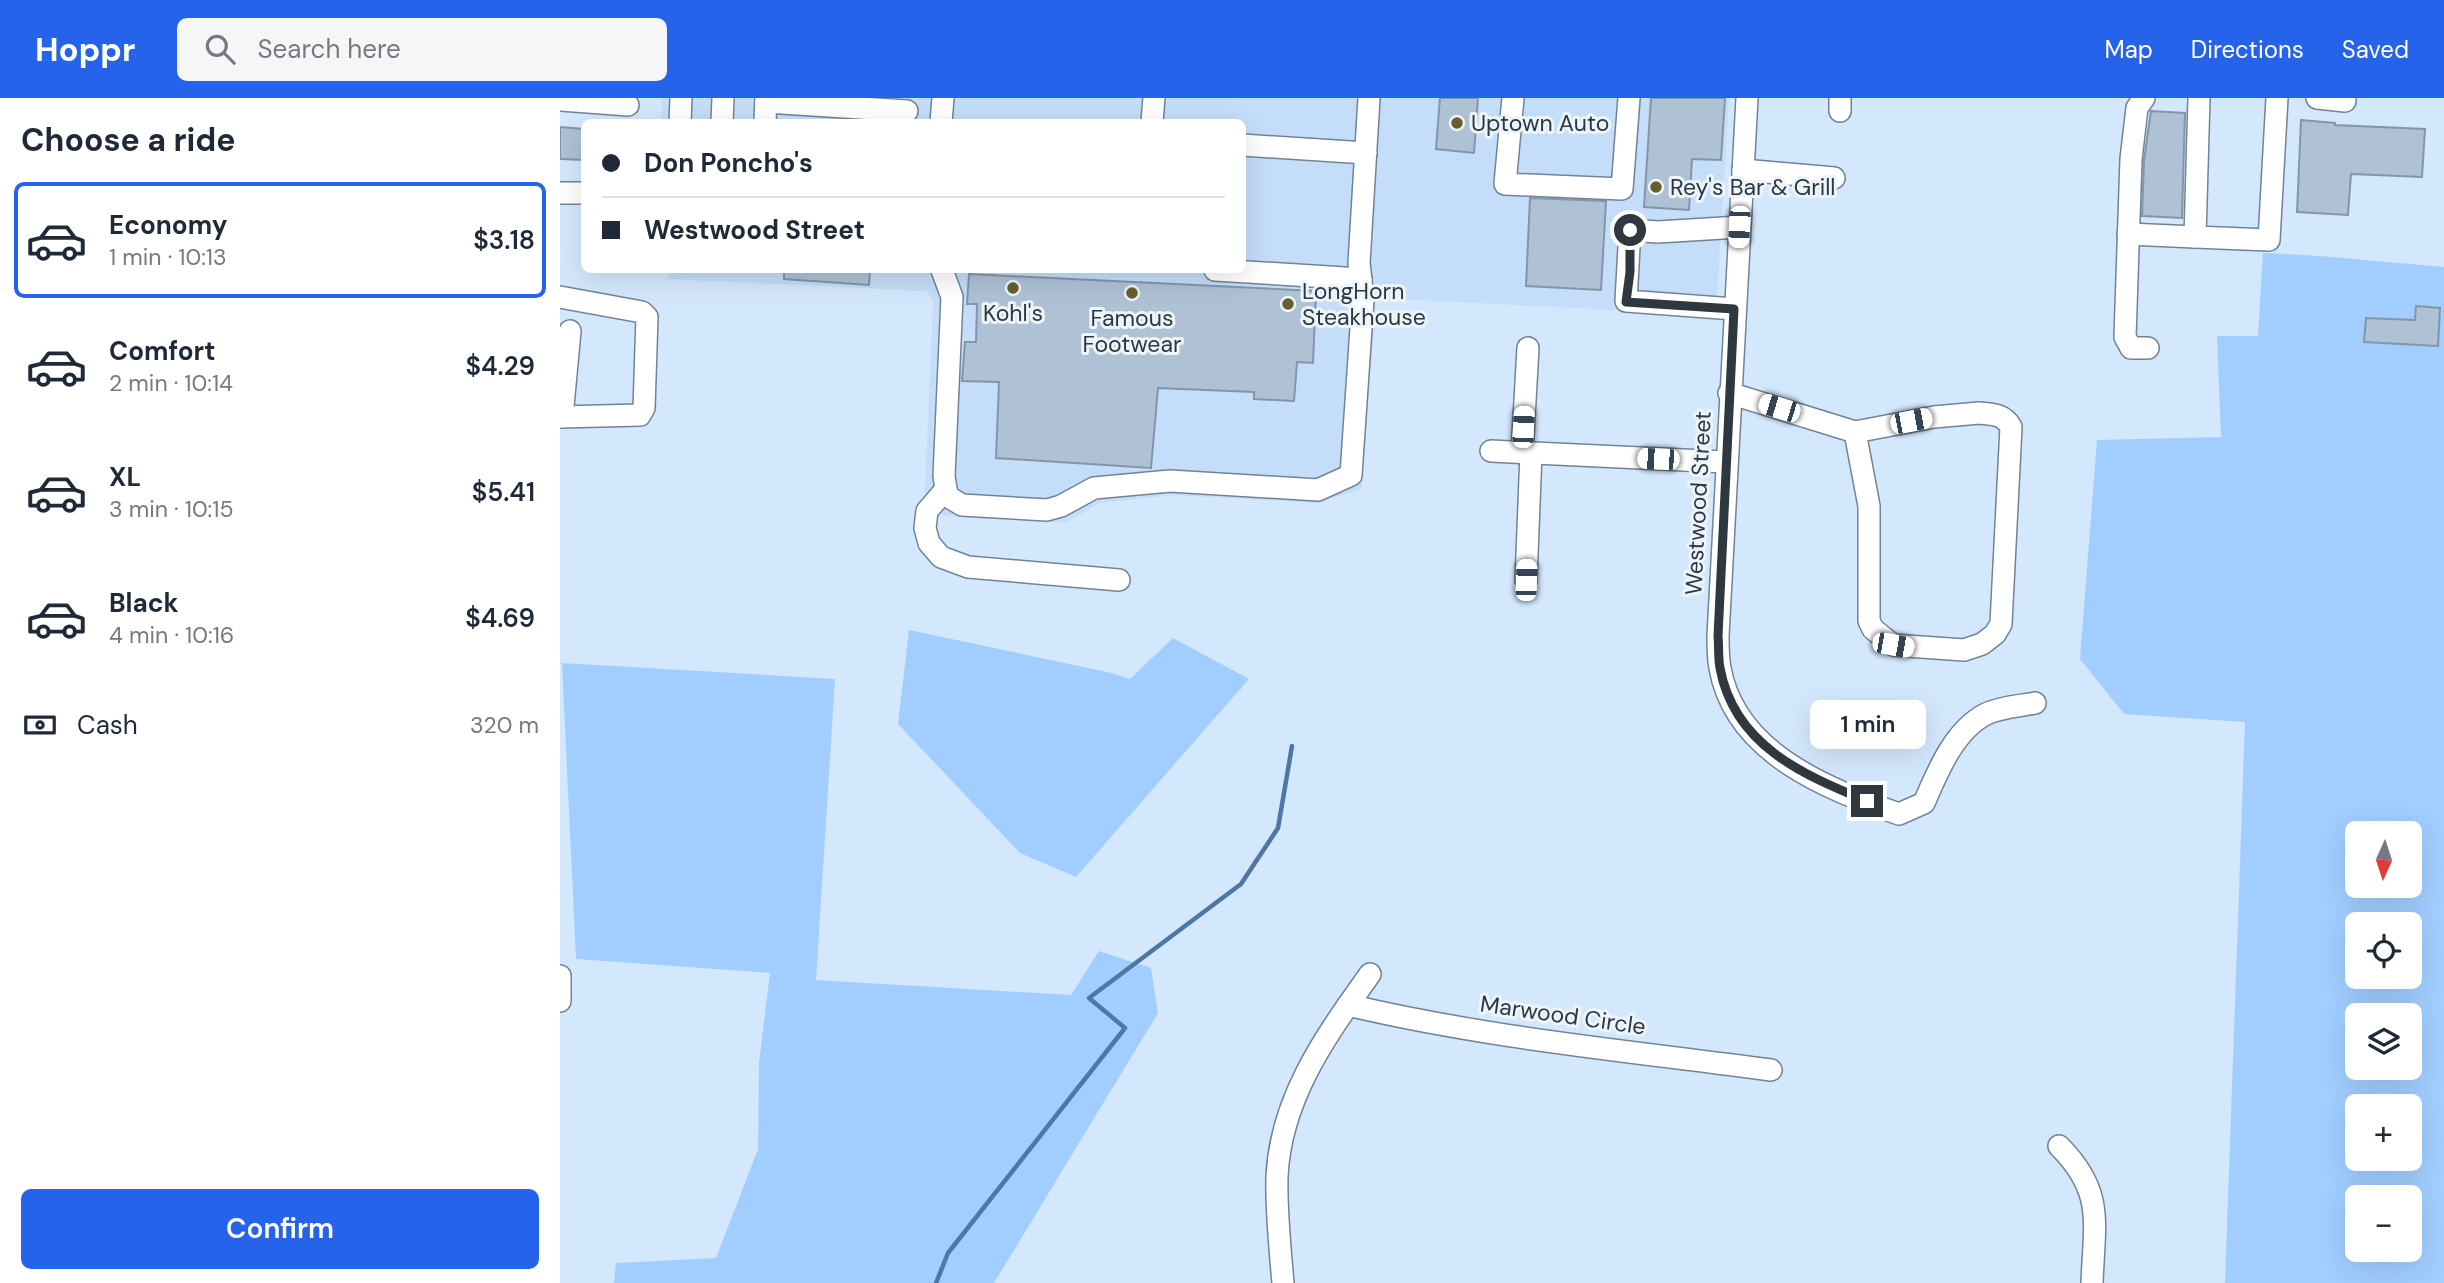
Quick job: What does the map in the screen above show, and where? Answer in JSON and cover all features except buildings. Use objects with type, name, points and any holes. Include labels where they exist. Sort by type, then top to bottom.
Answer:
[{"type":"street","points":[[680,119],[681,98]]},
{"type":"street","points":[[722,119],[723,98]]},
{"type":"street","points":[[941,119],[943,98]]},
{"type":"street","points":[[1152,119],[1154,98]]},
{"type":"street","points":[[943,273],[952,297],[944,476],[947,496],[962,505],[1048,510],[1094,488],[1170,481],[1318,490],[1351,475],[1363,307],[1359,262],[1369,98]]},
{"type":"street","points":[[1513,98],[1505,184],[1622,190],[1629,98]]},
{"type":"street","name":"Westwood Street","points":[[1747,98],[1718,636],[1720,669],[1737,712],[1758,739],[1783,761],[1845,792],[1899,814],[1924,803],[1943,758],[1969,728],[1986,714],[2035,703]]},
{"type":"street","points":[[2144,98],[2137,108],[2131,159],[2125,338],[2131,348],[2148,348]]},
{"type":"street","points":[[2195,237],[2199,98]]},
{"type":"street","points":[[2128,234],[2269,240],[2277,98]]},
{"type":"street","points":[[2317,98],[2345,101]]},
{"type":"street","points":[[560,100],[628,105]]},
{"type":"street","points":[[766,108],[907,110]]},
{"type":"street","points":[[1246,145],[1366,153]]},
{"type":"street","points":[[1743,170],[1834,178]]},
{"type":"street","points":[[560,193],[581,193]]},
{"type":"street","points":[[1734,309],[1626,302],[1630,272],[1630,230],[1658,232],[1739,227]]},
{"type":"street","points":[[1246,272],[1361,279]]},
{"type":"street","points":[[566,298],[642,312],[647,317],[644,408],[640,415],[561,417],[565,331],[566,298]]},
{"type":"street","points":[[1526,580],[1528,348]]},
{"type":"street","points":[[1729,393],[1855,432],[1934,417],[1979,413],[1993,414],[2008,421],[2012,444],[2003,612],[2001,624],[1995,634],[1982,644],[1964,650],[1893,645],[1873,629],[1868,613],[1871,539],[1869,506],[1855,432]]},
{"type":"street","points":[[1492,451],[1726,462]]},
{"type":"street","points":[[946,489],[927,511],[925,528],[929,543],[941,557],[968,567],[1119,580]]},
{"type":"street","points":[[1283,1283],[1277,1185],[1285,1126],[1300,1082],[1370,974]]},
{"type":"street","points":[[560,976],[560,1001]]},
{"type":"street","name":"Marwood Circle","points":[[1348,1005],[1401,1018],[1771,1070]]},
{"type":"street","points":[[2059,1146],[2077,1163],[2092,1194],[2095,1217],[2092,1283]]},
{"type":"shaded area","points":[[662,98],[1729,98],[1716,315],[1376,298],[1362,489],[1319,503],[1173,495],[1100,503],[1065,523],[946,516],[931,508],[925,492],[933,303],[928,291],[668,279],[668,273],[1246,273],[1246,119],[661,119]]},
{"type":"shaded area","points":[[2263,253],[2444,267],[2444,1283],[2225,1283],[2245,722],[2124,714],[2080,659],[2097,440],[2221,437],[2217,336],[2258,336]]},
{"type":"shaded area","points":[[909,630],[1130,679],[1173,638],[1249,679],[1076,877],[1020,853],[898,724]]},
{"type":"shaded area","points":[[562,663],[835,679],[816,980],[1071,995],[1099,951],[1151,968],[1158,1013],[994,1283],[614,1283],[616,1263],[716,1258],[758,1149],[759,1063],[770,973],[576,959]]},
{"type":"waterway","points":[[936,1283],[948,1253],[1125,1028],[1089,998],[1241,884],[1278,828],[1292,746]]},
{"type":"place","name":"Uptown Auto","points":[[1457,123]]},
{"type":"place","name":"Rey's Bar & Grill","points":[[1656,187]]},
{"type":"place","name":"Kohl's","points":[[1013,288]]},
{"type":"place","name":"Famous Footwear","points":[[1132,293]]},
{"type":"place","name":"LongHorn Steakhouse","points":[[1288,304]]},
{"type":"route","points":[[1630,230],[1630,272],[1626,302],[1734,309],[1718,636],[1720,669],[1728,692],[1750,731],[1783,761],[1803,773],[1867,801]]}]
